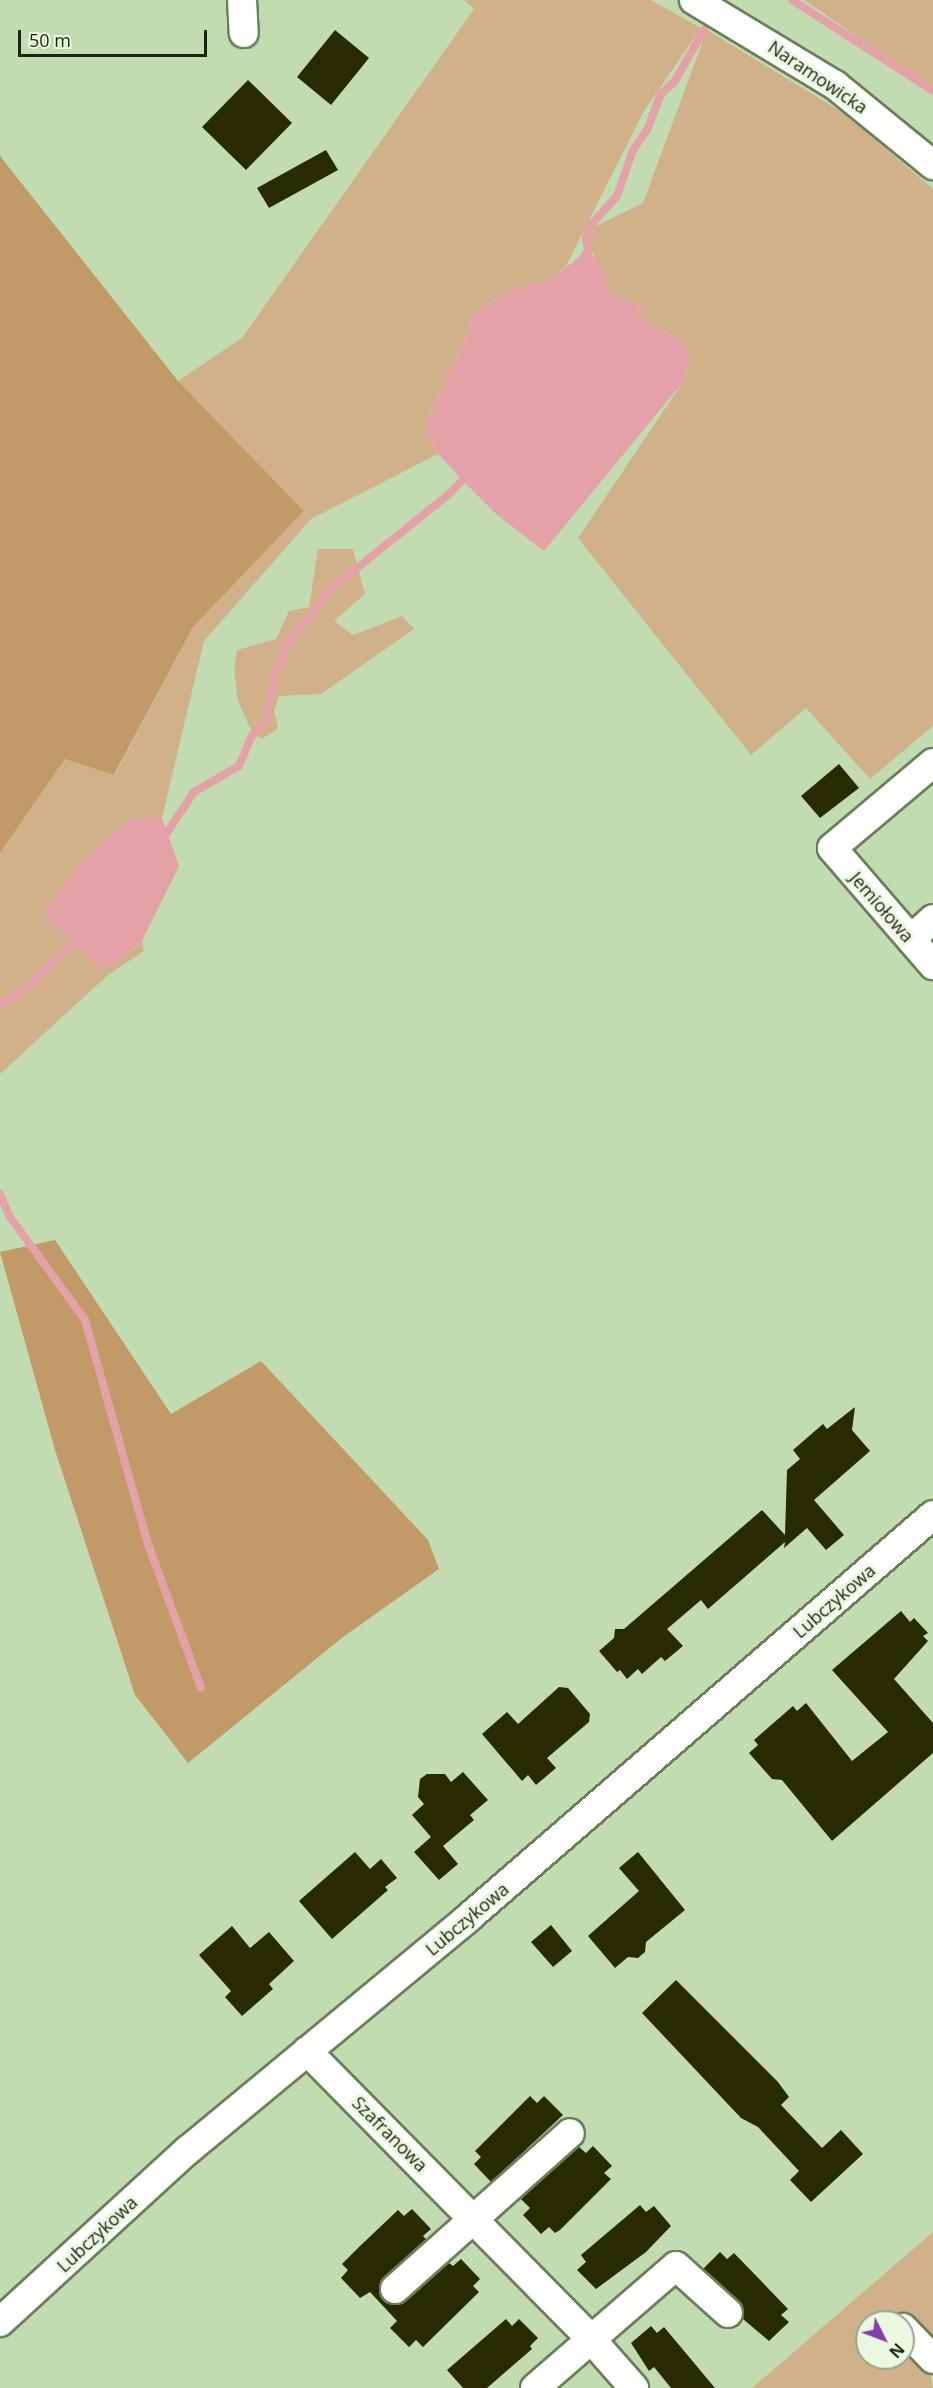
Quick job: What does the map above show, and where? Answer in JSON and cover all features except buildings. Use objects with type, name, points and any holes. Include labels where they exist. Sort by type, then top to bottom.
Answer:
[{"type":"street","points":[[242,0],[244,33]]},
{"type":"street","name":"Naramowicka","points":[[694,0],[835,85],[933,165]]},
{"type":"street","name":"Jemiołowa","points":[[933,763],[832,849],[933,965]]},
{"type":"street","points":[[910,939],[933,920]]},
{"type":"street","name":"Lubczykowa","points":[[0,2322],[188,2150],[468,1918],[933,1515]]},
{"type":"street","name":"Szafranowa","points":[[307,2051],[590,2338],[634,2388]]},
{"type":"street","points":[[394,2289],[472,2217],[570,2133]]},
{"type":"street","points":[[535,2388],[590,2338],[676,2266],[728,2313]]},
{"type":"street","points":[[915,2340],[933,2359]]},
{"type":"shaded area","points":[[464,0],[651,0],[701,28],[644,111],[566,266],[547,281],[506,292],[472,315],[467,335],[424,427],[438,454],[311,519],[204,641],[162,818],[147,816],[128,821],[119,833],[117,962],[142,941],[144,951],[108,975],[0,1074],[0,853],[65,759],[115,775],[193,627],[304,511],[178,381],[242,338],[474,9]]},
{"type":"shaded area","points":[[804,0],[933,0],[933,89]]},
{"type":"shaded area","points":[[707,30],[845,114],[933,189],[933,726],[870,779],[806,708],[751,755],[578,538],[683,382],[689,360],[688,350],[680,340],[644,320],[636,303],[612,295],[589,245],[592,228],[643,203]]},
{"type":"shaded area","points":[[0,156],[178,381],[304,511],[193,627],[114,775],[65,759],[0,853]]},
{"type":"shaded area","points":[[588,251],[601,264],[612,295],[636,303],[644,320],[680,340],[688,350],[689,360],[683,382],[544,551],[496,514],[469,487],[438,454],[424,427],[467,335],[472,315],[506,292],[547,281]]},
{"type":"shaded area","points":[[318,549],[353,549],[365,594],[334,621],[353,635],[402,616],[414,629],[321,694],[279,696],[274,711],[278,728],[262,739],[251,730],[238,701],[234,670],[237,650],[276,639],[289,611],[309,607]]},
{"type":"shaded area","points":[[147,816],[162,818],[179,866],[142,941],[117,962],[101,969],[43,914],[80,864],[128,821]]},
{"type":"shaded area","points":[[55,1240],[171,1414],[261,1361],[428,1540],[439,1569],[343,1637],[188,1763],[135,1695],[55,1450],[0,1252]]},
{"type":"shaded area","points":[[933,2232],[933,2373],[930,2372],[933,2388],[752,2388]]},
{"type":"waterway","points":[[792,0],[933,91]]},
{"type":"waterway","points":[[583,258],[588,251],[586,237],[590,226],[617,196],[633,150],[647,130],[661,94],[675,81],[704,30]]},
{"type":"waterway","points":[[164,837],[194,792],[239,766],[252,736],[265,722],[275,674],[288,644],[331,589],[448,495],[470,472]]},
{"type":"waterway","points":[[0,1004],[26,988],[79,938]]},
{"type":"waterway","points":[[0,1194],[10,1217],[85,1320],[148,1544],[201,1688]]}]
